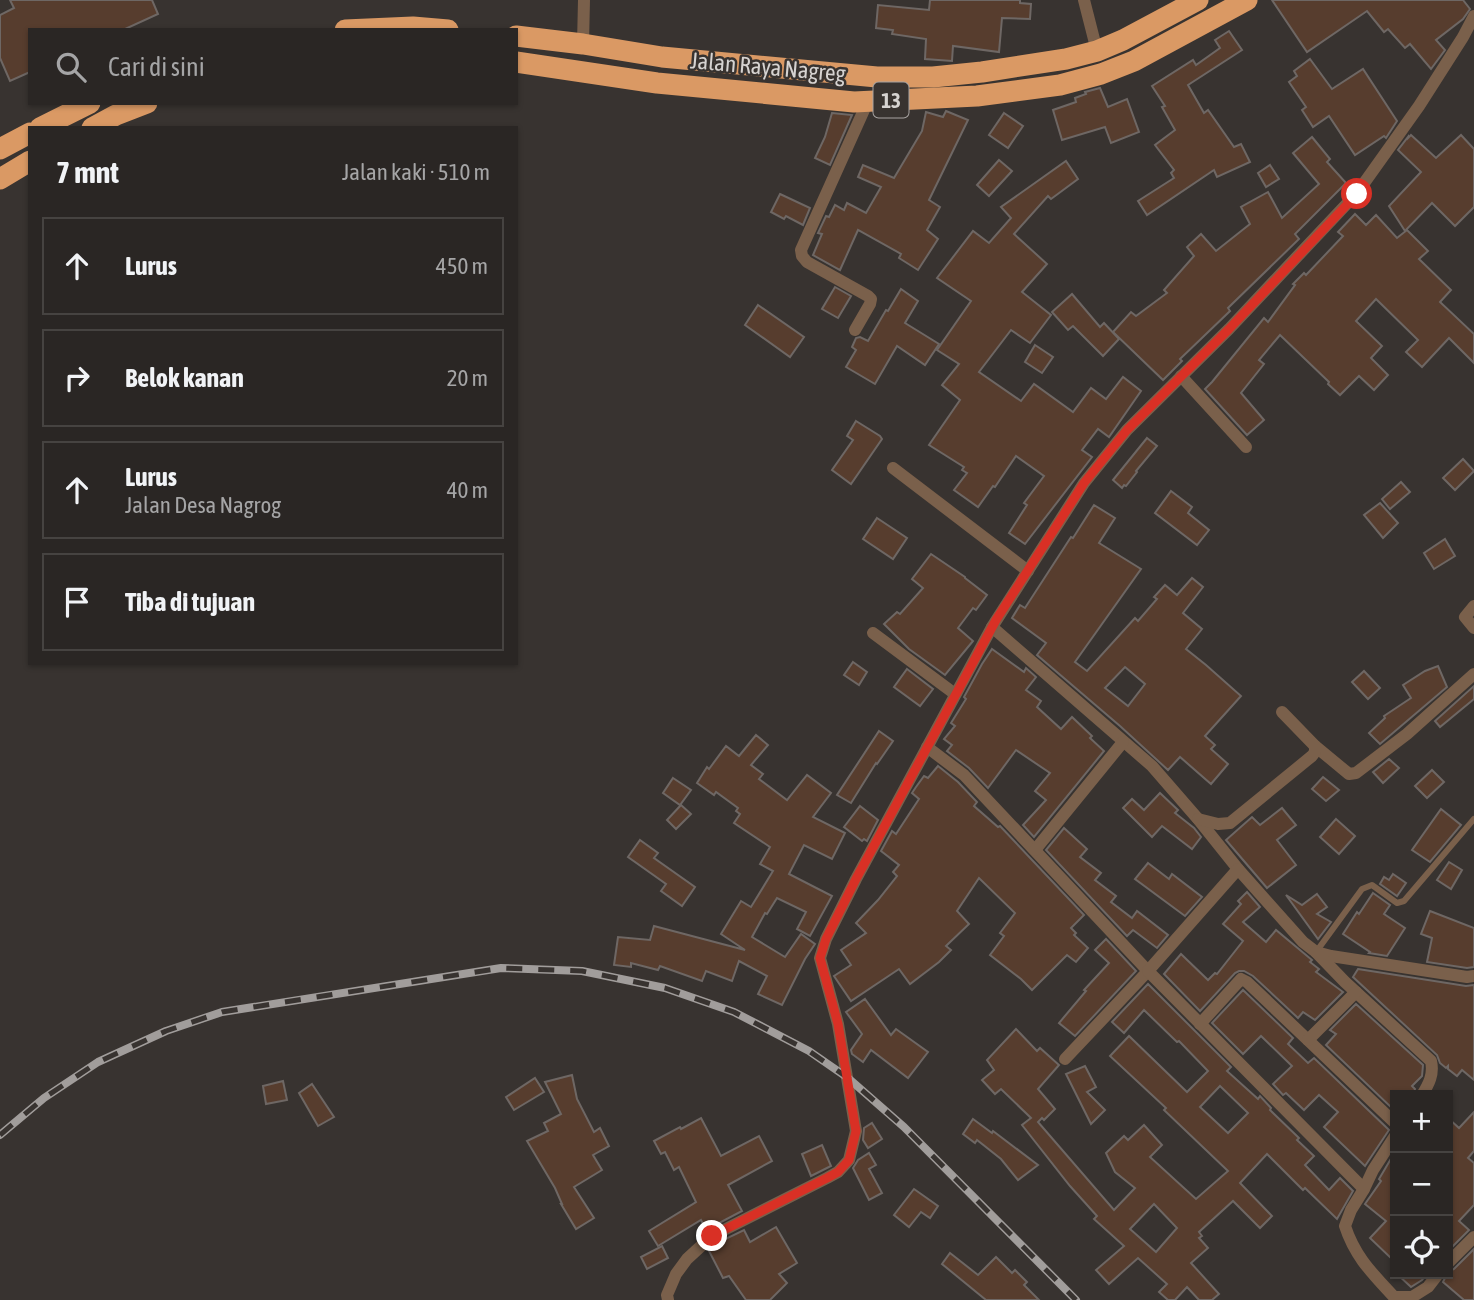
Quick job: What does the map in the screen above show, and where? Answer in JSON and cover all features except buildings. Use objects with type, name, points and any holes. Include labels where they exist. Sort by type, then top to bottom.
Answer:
[{"type":"highway","name":"Jalan Raya Nagreg","points":[[518,36],[662,57],[877,77],[933,77],[1066,59],[1097,51],[1124,40],[1198,0]]},
{"type":"highway","name":"Jalan Raya Nagreg","points":[[518,62],[657,83],[853,102],[976,96],[1060,85],[1101,74],[1134,61],[1247,0]]},
{"type":"highway","points":[[390,28],[425,28]]},
{"type":"highway","points":[[44,126],[86,105]]},
{"type":"highway","points":[[96,126],[142,105]]},
{"type":"highway","points":[[0,149],[28,134]]},
{"type":"highway","points":[[0,179],[28,162]]},
{"type":"street","points":[[583,44],[584,0]]},
{"type":"street","points":[[1084,0],[1097,51]]},
{"type":"street","points":[[668,1300],[667,1295],[676,1274],[687,1259],[712,1236],[838,1172],[849,1160],[856,1131],[838,1024],[820,958],[826,939],[856,879],[992,627],[1084,483],[1127,430],[1248,310],[1357,194],[1468,38],[1474,16]]},
{"type":"street","points":[[855,330],[871,299],[807,262],[800,250],[868,101]]},
{"type":"street","points":[[1181,376],[1246,447]]},
{"type":"street","points":[[893,468],[1028,571]]},
{"type":"street","points":[[1474,606],[1465,617],[1474,628]]},
{"type":"street","points":[[992,627],[1152,766],[1303,943],[1316,952],[1431,1061],[1433,1069],[1425,1090]]},
{"type":"street","points":[[873,634],[955,694]]},
{"type":"street","points":[[1282,712],[1315,746],[1349,774],[1356,773],[1407,734],[1474,674]]},
{"type":"street","points":[[1035,850],[1123,742]]},
{"type":"street","points":[[1198,819],[1218,824],[1230,823],[1312,756],[1315,746]]},
{"type":"street","points":[[927,747],[964,775],[1200,1024],[1364,1189]]},
{"type":"street","points":[[1065,1059],[1149,971],[1238,869]]},
{"type":"street","points":[[1316,952],[1376,964],[1474,976]]},
{"type":"street","points":[[1200,1024],[1241,979],[1390,1118]]},
{"type":"street","points":[[1308,1040],[1356,992]]},
{"type":"street","points":[[1390,1144],[1351,1210],[1345,1227],[1356,1253],[1396,1298],[1412,1297],[1428,1287],[1434,1279]]},
{"type":"street","points":[[1453,1258],[1474,1237]]},
{"type":"lane","points":[[1316,952],[1362,889],[1372,885],[1396,903],[1404,901],[1474,819]]},
{"type":"railway","points":[[0,1135],[44,1098],[98,1062],[166,1031],[222,1012],[501,968],[582,971],[665,988],[734,1012],[809,1051],[848,1078],[904,1127],[1076,1300]]},
{"type":"route","points":[[712,1236],[838,1172],[849,1160],[856,1131],[838,1024],[820,958],[826,939],[856,879],[996,620],[1084,483],[1127,430],[1229,329],[1357,194]]}]
